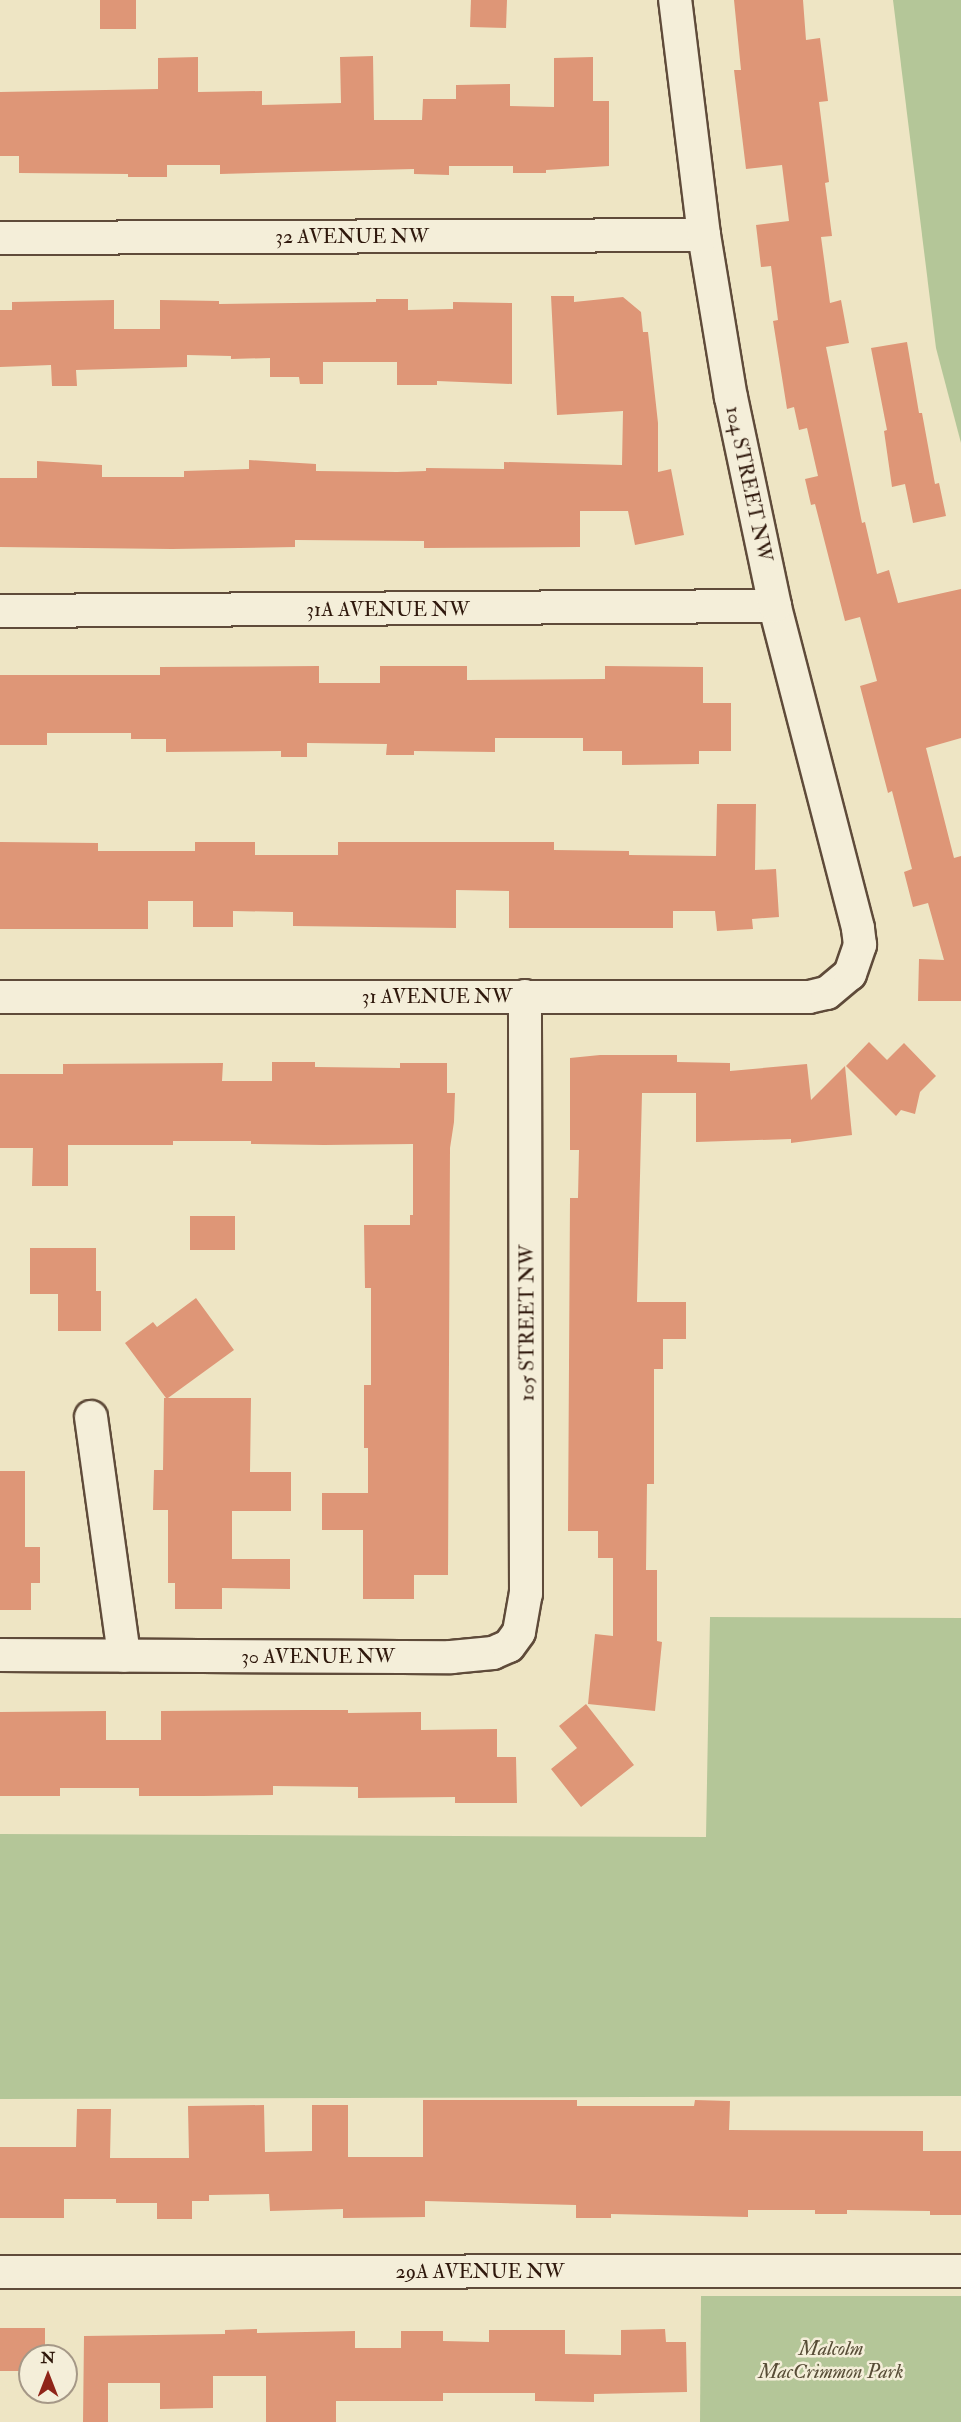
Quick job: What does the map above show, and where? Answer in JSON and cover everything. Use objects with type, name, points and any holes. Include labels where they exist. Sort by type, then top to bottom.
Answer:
[{"type":"street","name":"104 STREET NW","points":[[675,0],[704,235],[731,398],[775,606],[858,928],[860,945],[857,960]]},
{"type":"street","name":"32 AVENUE NW","points":[[0,238],[704,235]]},
{"type":"street","name":"31A AVENUE NW","points":[[0,611],[775,606]]},
{"type":"street","name":"31 AVENUE NW","points":[[0,997],[809,997],[827,993],[838,986],[850,974],[857,960]]},
{"type":"street","name":"105 STREET NW","points":[[509,1646],[519,1632],[526,1594],[525,996]]},
{"type":"street","points":[[91,1417],[124,1656]]},
{"type":"street","name":"30 AVENUE NW","points":[[0,1655],[451,1657],[493,1653],[509,1646]]},
{"type":"street","name":"29A AVENUE NW","points":[[0,2272],[961,2271]]},
{"type":"green space","points":[[893,0],[961,0],[961,443],[936,348]]},
{"type":"green space","points":[[710,1617],[961,1618],[961,2096],[0,2099],[0,1834],[706,1837]]},
{"type":"green space","name":"Malcolm MacCrimmon Park","points":[[701,2296],[961,2296],[961,2422],[700,2422]]},
{"type":"building","points":[[100,0],[136,0],[136,29],[100,29]]},
{"type":"building","points":[[471,0],[507,0],[506,28],[470,27]]},
{"type":"building","points":[[734,0],[803,0],[806,40],[820,38],[828,101],[819,102],[829,182],[825,183],[832,236],[821,237],[830,303],[841,300],[849,343],[826,347],[862,523],[865,522],[877,574],[889,570],[898,603],[961,589],[961,738],[926,748],[954,858],[961,856],[961,1001],[918,1001],[919,959],[944,960],[928,903],[913,907],[904,872],[912,869],[892,791],[888,793],[860,686],[877,681],[860,617],[845,621],[815,504],[811,505],[805,479],[818,476],[807,428],[799,430],[794,407],[787,409],[773,321],[778,320],[771,266],[761,267],[756,225],[789,221],[782,165],[746,169],[734,70],[741,70]]},
{"type":"building","points":[[373,56],[374,120],[422,120],[423,99],[456,99],[456,85],[510,84],[510,106],[554,107],[554,58],[593,57],[593,101],[609,101],[609,166],[546,170],[546,173],[513,173],[513,166],[449,166],[449,175],[414,174],[414,169],[220,174],[220,165],[167,165],[167,177],[128,177],[128,174],[19,173],[19,156],[0,156],[0,92],[158,89],[158,58],[198,57],[198,92],[262,91],[262,105],[341,103],[340,57]]},
{"type":"building","points":[[551,296],[574,296],[574,302],[623,297],[641,312],[643,332],[648,332],[658,423],[658,472],[671,469],[684,535],[635,545],[628,511],[580,511],[580,547],[424,548],[424,541],[295,540],[295,547],[172,549],[0,547],[0,478],[37,478],[37,461],[102,465],[102,477],[184,477],[184,471],[249,469],[249,460],[316,464],[316,471],[397,472],[426,471],[426,468],[504,469],[504,462],[622,465],[623,411],[557,415]]},
{"type":"building","points":[[376,299],[408,299],[408,310],[453,309],[453,302],[512,303],[512,384],[437,381],[437,385],[397,385],[397,362],[323,362],[323,384],[300,384],[299,377],[270,377],[270,358],[231,359],[231,356],[187,355],[187,367],[76,370],[77,386],[52,386],[51,365],[0,367],[0,310],[12,310],[12,302],[114,300],[114,329],[160,329],[160,300],[219,301],[219,304],[376,302]]},
{"type":"building","points":[[907,342],[919,413],[922,413],[935,484],[939,483],[946,516],[913,523],[905,484],[892,487],[884,431],[887,430],[871,348]]},
{"type":"building","points":[[319,666],[319,683],[380,683],[380,666],[467,666],[467,680],[605,679],[605,666],[703,667],[703,703],[731,703],[731,751],[699,751],[699,764],[622,765],[622,751],[583,751],[583,738],[495,738],[495,752],[414,751],[414,755],[386,755],[387,744],[307,743],[307,757],[281,757],[281,751],[166,752],[166,739],[131,739],[131,733],[47,733],[47,745],[0,745],[0,675],[160,675],[160,667]]},
{"type":"building","points":[[717,804],[756,804],[755,870],[776,869],[779,917],[752,919],[753,929],[717,931],[715,911],[673,911],[673,928],[509,928],[509,891],[456,890],[456,928],[293,926],[293,912],[233,911],[233,927],[193,927],[193,901],[148,901],[148,929],[0,929],[0,842],[98,843],[98,851],[195,851],[195,842],[255,842],[255,855],[338,855],[338,842],[554,842],[554,850],[629,851],[629,855],[716,856]]},
{"type":"building","points":[[869,1042],[887,1060],[904,1043],[936,1076],[920,1092],[915,1114],[901,1110],[896,1116],[846,1066]]},
{"type":"building","points":[[600,1055],[677,1055],[677,1062],[730,1063],[730,1071],[807,1064],[811,1100],[845,1066],[852,1135],[791,1143],[791,1139],[696,1142],[696,1093],[642,1093],[637,1302],[686,1302],[686,1339],[663,1339],[663,1369],[654,1369],[654,1484],[647,1484],[646,1570],[657,1570],[657,1641],[662,1642],[655,1711],[588,1704],[595,1634],[613,1636],[613,1558],[598,1558],[598,1531],[568,1531],[570,1198],[578,1198],[579,1150],[570,1150],[570,1058]]},
{"type":"building","points":[[272,1062],[315,1062],[315,1067],[400,1068],[400,1063],[447,1063],[447,1093],[455,1093],[450,1148],[448,1575],[414,1575],[414,1599],[363,1599],[363,1530],[322,1530],[322,1493],[368,1493],[368,1448],[364,1448],[364,1385],[371,1385],[371,1288],[365,1288],[364,1225],[410,1225],[410,1215],[413,1215],[413,1144],[324,1145],[251,1144],[251,1141],[173,1141],[173,1145],[68,1145],[68,1186],[32,1186],[33,1148],[0,1148],[0,1074],[63,1074],[63,1064],[223,1063],[222,1081],[272,1081]]},
{"type":"building","points":[[190,1216],[235,1216],[235,1250],[190,1250]]},
{"type":"building","points":[[30,1248],[96,1248],[96,1291],[101,1291],[101,1331],[58,1331],[58,1294],[30,1294]]},
{"type":"building","points":[[196,1298],[234,1350],[168,1398],[251,1398],[250,1472],[291,1472],[291,1511],[232,1511],[232,1559],[290,1559],[290,1589],[222,1588],[222,1609],[175,1609],[175,1583],[168,1583],[168,1510],[153,1510],[154,1470],[163,1470],[164,1398],[166,1398],[125,1343],[153,1322],[157,1327]]},
{"type":"building","points":[[0,1471],[25,1471],[25,1547],[40,1547],[40,1583],[31,1583],[31,1610],[0,1610]]},
{"type":"building","points":[[586,1704],[634,1765],[581,1807],[551,1769],[577,1748],[559,1726]]},
{"type":"building","points":[[348,1710],[348,1713],[421,1712],[421,1730],[497,1729],[497,1757],[516,1757],[517,1803],[455,1803],[455,1797],[358,1798],[358,1787],[273,1786],[273,1795],[203,1796],[139,1796],[139,1788],[60,1788],[60,1796],[0,1796],[0,1712],[106,1711],[106,1740],[161,1740],[161,1711]]},
{"type":"building","points":[[423,2100],[577,2100],[577,2106],[694,2106],[695,2100],[730,2101],[729,2130],[923,2131],[923,2151],[961,2151],[961,2215],[930,2215],[930,2211],[847,2210],[847,2214],[815,2214],[815,2210],[748,2210],[748,2217],[611,2214],[611,2218],[576,2218],[576,2205],[425,2201],[425,2217],[343,2218],[343,2209],[270,2211],[269,2194],[209,2195],[209,2201],[192,2201],[192,2219],[157,2219],[157,2203],[116,2203],[116,2199],[64,2199],[64,2218],[0,2218],[0,2147],[76,2147],[77,2109],[111,2109],[110,2158],[189,2158],[188,2106],[264,2105],[265,2152],[312,2151],[312,2105],[348,2105],[348,2157],[423,2157]]},
{"type":"building","points":[[0,2328],[45,2328],[45,2344],[18,2344],[18,2371],[0,2371]]},
{"type":"building","points":[[257,2329],[257,2333],[355,2331],[355,2348],[401,2348],[401,2331],[443,2331],[443,2341],[489,2342],[489,2330],[565,2330],[565,2354],[621,2355],[621,2330],[665,2329],[666,2342],[686,2342],[687,2392],[594,2394],[594,2402],[535,2401],[535,2393],[443,2393],[443,2401],[336,2401],[336,2422],[266,2422],[266,2376],[213,2376],[213,2408],[160,2409],[160,2383],[108,2383],[108,2422],[83,2422],[84,2336],[225,2334],[225,2330]]}]
